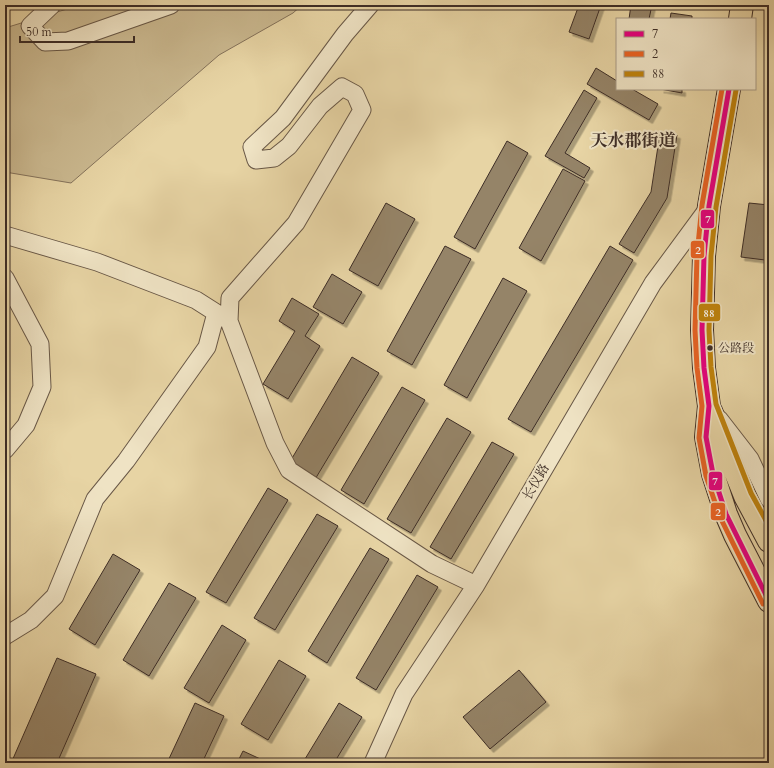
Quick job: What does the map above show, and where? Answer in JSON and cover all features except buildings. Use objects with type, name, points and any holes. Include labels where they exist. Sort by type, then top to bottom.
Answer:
[{"type":"highway","points":[[725,18],[727,5]]},
{"type":"highway","points":[[740,18],[742,5]]},
{"type":"highway","points":[[709,206],[706,149],[715,90]]},
{"type":"highway","points":[[729,90],[709,206],[704,256],[702,330],[704,368],[709,406],[706,437],[713,474],[735,535],[769,601]]},
{"type":"highway","points":[[709,406],[745,496],[769,541]]},
{"type":"street","points":[[52,5],[30,26],[45,42],[68,41],[172,5]]},
{"type":"street","points":[[5,636],[31,620],[55,596],[95,498],[126,461],[207,347],[230,298],[296,222],[362,110],[355,94],[342,87],[320,106],[289,146],[274,158],[256,160],[252,147],[283,118],[345,34],[370,5]]},
{"type":"street","name":"长仪路","points":[[373,763],[404,694],[476,585],[653,283],[709,206]]},
{"type":"street","points":[[5,235],[104,265],[196,300],[222,317],[275,443],[289,470],[432,564],[476,585]]},
{"type":"street","points":[[5,278],[40,344],[42,387],[26,425],[5,450]]},
{"type":"street","points":[[709,406],[750,459],[769,499]]},
{"type":"shaded area","points":[[80,5],[302,5],[293,13],[219,55],[71,183],[5,172],[5,28]]},
{"type":"transit line","name":"2","points":[[722,90],[702,205],[697,255],[695,330],[697,368],[702,406],[699,438],[706,476],[720,517],[763,604]]},
{"type":"transit line","name":"7","points":[[729,90],[709,206],[704,256],[702,330],[704,368],[709,406],[706,437],[713,474],[726,514],[769,601]]},
{"type":"transit line","name":"88","points":[[736,90],[716,207],[711,256],[709,330],[711,367],[716,404],[751,493],[769,526]]},
{"type":"place","name":"公路段","points":[[710,348]]},
{"type":"district","name":"天水郡街道","points":[[633,140]]}]
